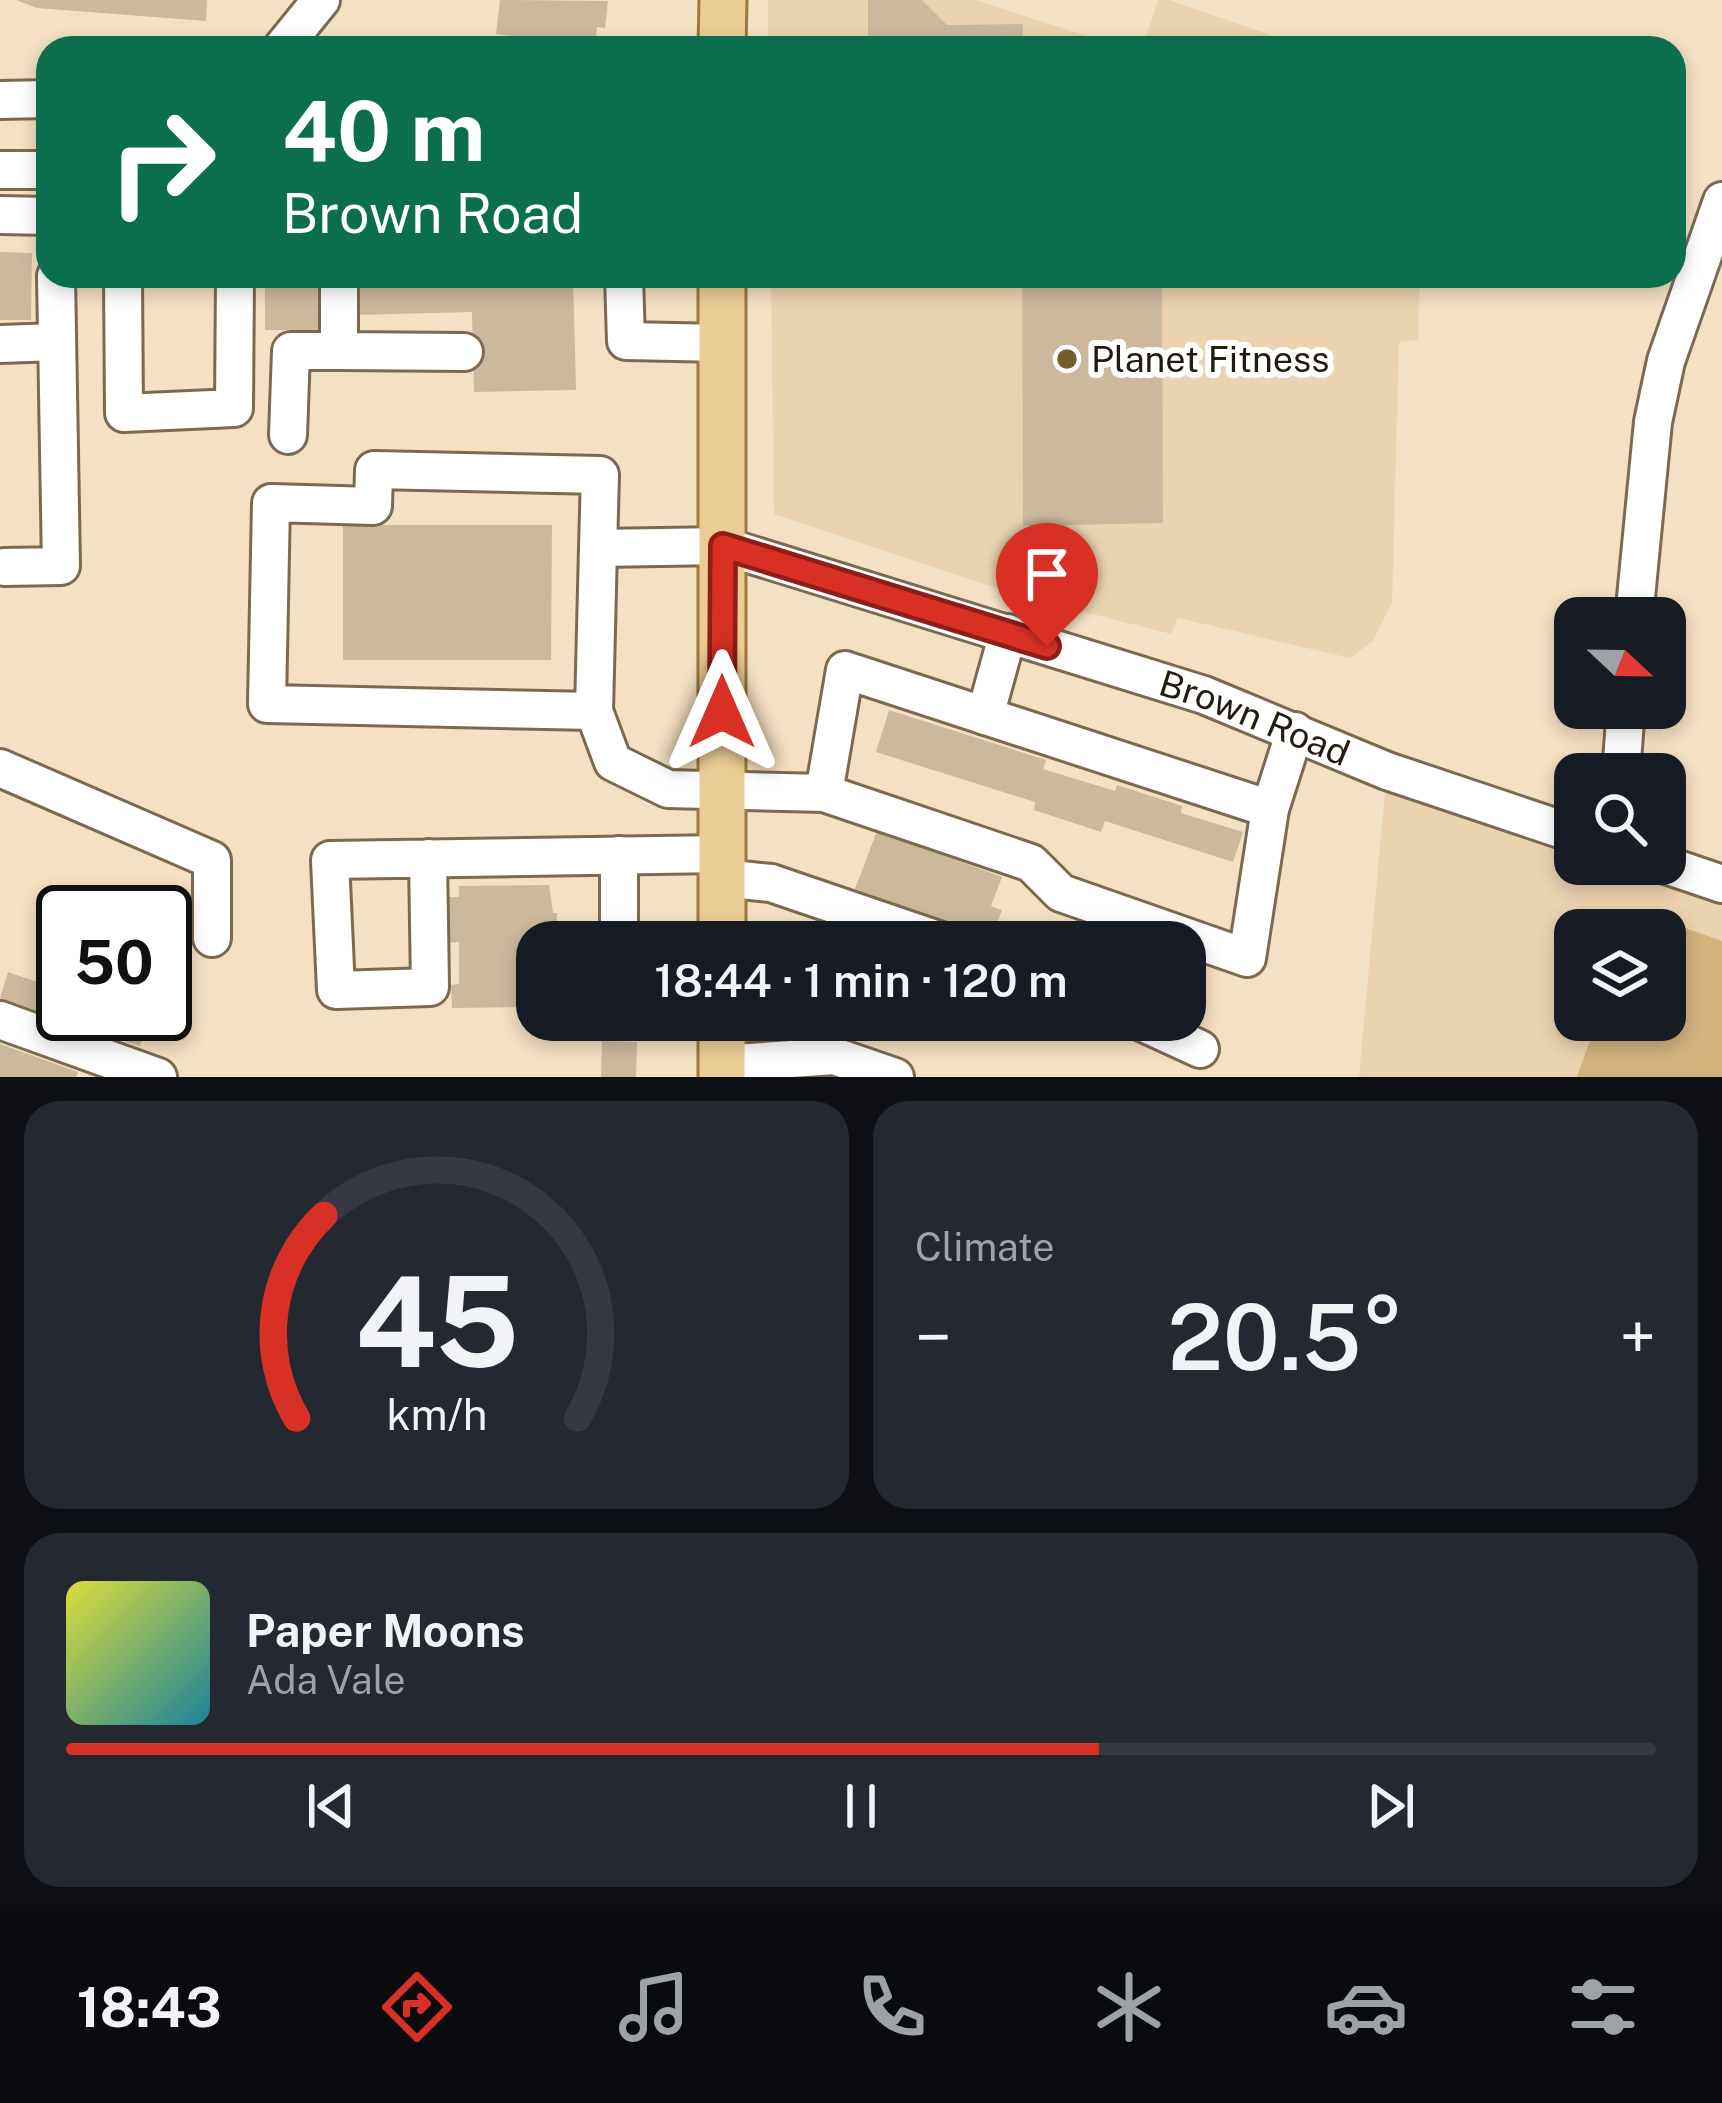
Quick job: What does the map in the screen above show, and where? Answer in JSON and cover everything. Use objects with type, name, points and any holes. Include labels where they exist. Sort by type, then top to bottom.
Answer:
[{"type":"main road","points":[[722,36],[723,0]]},
{"type":"main road","points":[[722,288],[722,921]]},
{"type":"street","points":[[292,36],[321,0]]},
{"type":"street","points":[[0,100],[36,99]]},
{"type":"street","points":[[0,170],[36,170]]},
{"type":"street","points":[[1636,597],[1653,422],[1666,361],[1710,274],[1722,201]]},
{"type":"street","points":[[0,215],[36,216]]},
{"type":"street","points":[[4,567],[62,566],[56,288]]},
{"type":"street","points":[[123,288],[124,412],[234,408],[235,288]]},
{"type":"street","points":[[339,288],[339,351]]},
{"type":"street","points":[[624,288],[626,341],[723,344]]},
{"type":"street","points":[[0,344],[56,342]]},
{"type":"street","points":[[288,435],[291,351],[464,352]]},
{"type":"street","points":[[594,711],[267,704],[272,503],[373,506],[374,470],[600,475],[594,711],[613,762],[668,789],[824,793],[1031,862],[1061,893],[1247,958],[1270,809],[1295,730]]},
{"type":"street","name":"Brown Road","points":[[598,548],[723,546],[1204,695],[1387,771],[1554,828]]},
{"type":"street","points":[[985,716],[1008,633]]},
{"type":"street","points":[[824,793],[845,670],[1270,809]]},
{"type":"street","points":[[0,768],[212,860],[212,938]]},
{"type":"street","points":[[619,921],[620,855]]},
{"type":"street","points":[[428,858],[430,987],[336,990],[330,860],[428,858],[620,855],[722,866],[882,921]]},
{"type":"street","points":[[1686,872],[1722,884]]},
{"type":"street","points":[[0,1020],[110,1069],[158,1077]]},
{"type":"street","points":[[1184,1041],[1200,1048]]},
{"type":"street","points":[[722,1054],[834,1057],[842,1069],[895,1077]]},
{"type":"shaded area","points":[[768,0],[976,0],[1086,36],[768,36]]},
{"type":"shaded area","points":[[1158,0],[1169,0],[1272,36],[1146,36]]},
{"type":"shaded area","points":[[771,288],[1420,288],[1418,340],[1399,342],[1392,603],[1373,641],[1350,658],[1178,618],[1171,634],[1017,595],[774,514]]},
{"type":"shaded area","points":[[1387,771],[1554,826],[1554,885],[1686,885],[1686,870],[1722,881],[1722,1077],[1359,1077]]},
{"type":"shaded area","points":[[1686,928],[1722,941],[1722,1077],[1577,1077],[1590,1041],[1686,1041]]},
{"type":"building","points":[[16,0],[207,0],[206,21],[37,8]]},
{"type":"building","points":[[500,0],[608,1],[605,28],[597,27],[596,36],[496,34]]},
{"type":"building","points":[[868,0],[922,0],[947,25],[1023,24],[1023,36],[868,36]]},
{"type":"building","points":[[0,252],[32,253],[31,320],[0,320]]},
{"type":"building","points":[[265,288],[324,288],[324,330],[265,330]]},
{"type":"building","points":[[352,288],[573,288],[576,390],[474,392],[472,312],[353,315]]},
{"type":"building","points":[[1022,288],[1162,288],[1163,523],[1023,526]]},
{"type":"building","points":[[343,525],[552,525],[551,660],[343,660]]},
{"type":"building","points":[[889,710],[1046,760],[1043,769],[1115,791],[1117,785],[1182,806],[1181,813],[1243,832],[1233,862],[1105,821],[1101,832],[1034,810],[1035,802],[876,752]]},
{"type":"building","points":[[877,831],[1002,877],[991,906],[1002,910],[998,921],[942,921],[855,889]]},
{"type":"building","points":[[549,885],[557,921],[516,921],[516,1007],[452,1008],[451,985],[459,984],[459,942],[449,943],[449,897],[459,897],[459,886]]},
{"type":"building","points":[[8,972],[36,982],[36,1010],[0,998]]},
{"type":"building","points":[[602,1041],[637,1042],[636,1077],[601,1077]]},
{"type":"building","points":[[0,1044],[78,1072],[76,1077],[0,1077]]},
{"type":"place","name":"Planet Fitness","points":[[1067,359]]},
{"type":"route","points":[[722,712],[723,546],[1047,646]]}]
